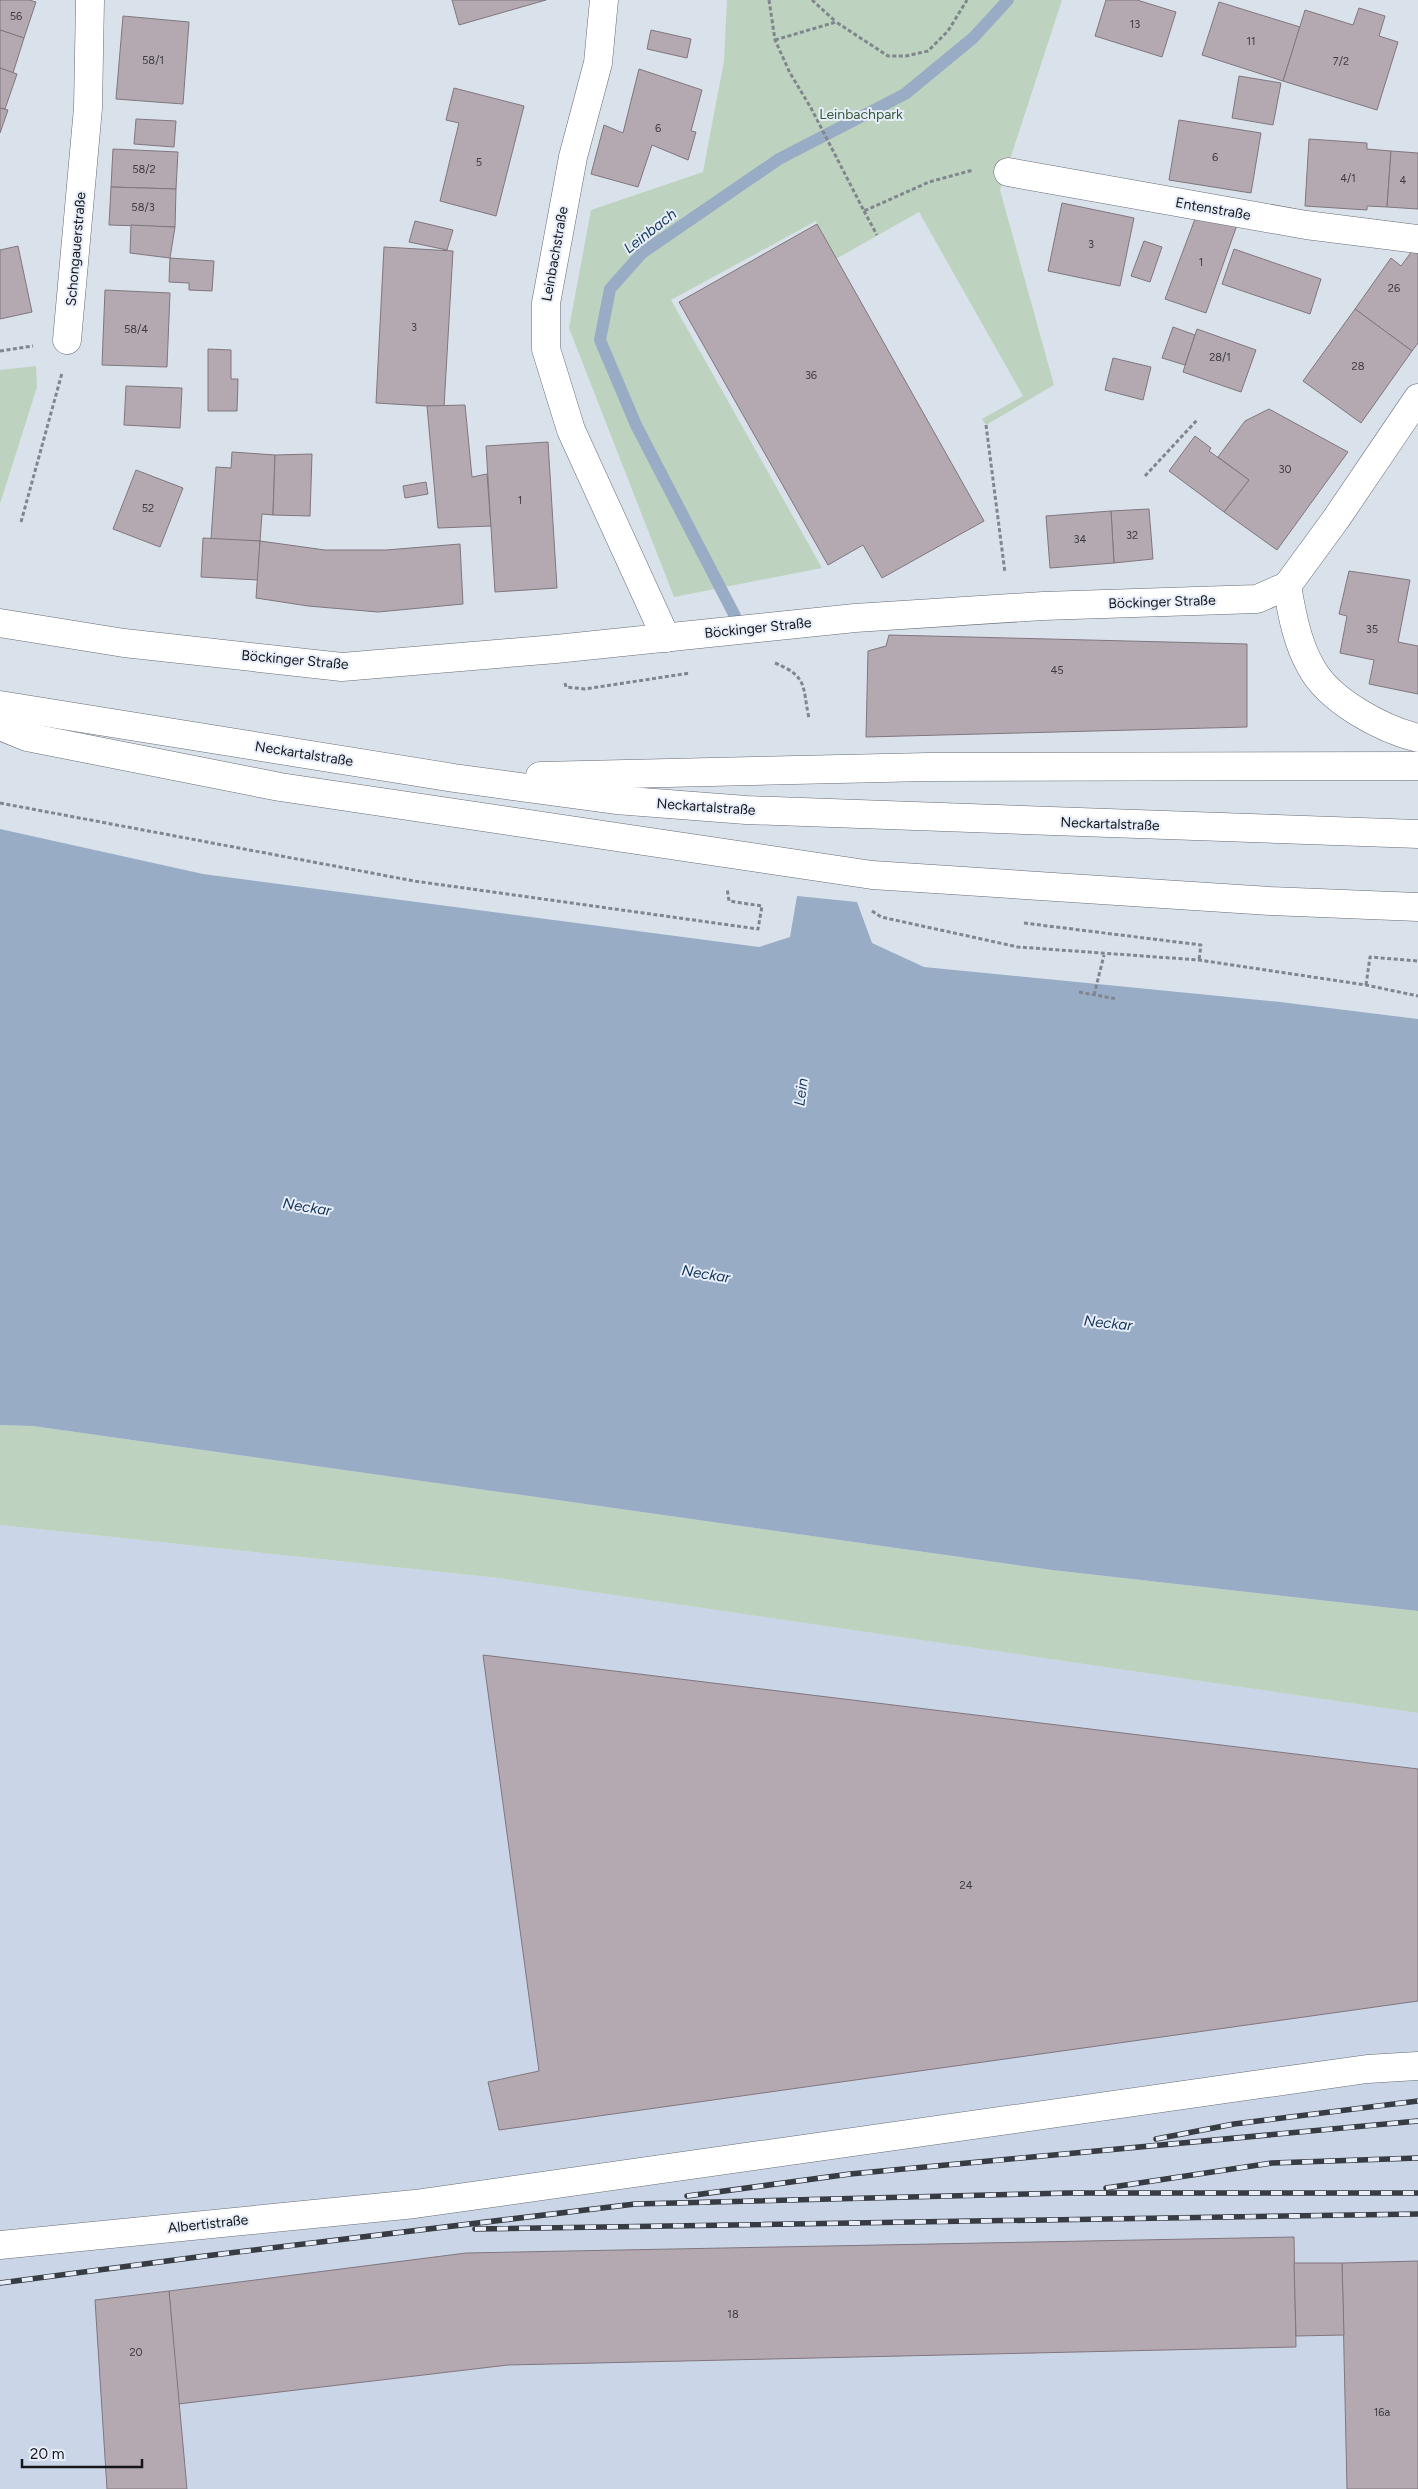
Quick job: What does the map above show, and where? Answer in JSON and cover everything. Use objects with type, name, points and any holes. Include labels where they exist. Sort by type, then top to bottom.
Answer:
[{"type":"main road","name":"Schongauerstraße","points":[[67,340],[88,108],[90,0]]},
{"type":"main road","name":"Leinbachstraße","points":[[604,0],[598,63],[573,157],[546,303],[546,349],[571,430],[666,638]]},
{"type":"main road","name":"Entenstraße","points":[[1008,172],[1306,225],[1418,238]]},
{"type":"main road","points":[[1418,398],[1287,586],[1295,627],[1311,668],[1338,698],[1362,714],[1418,738]]},
{"type":"main road","name":"Böckinger Straße","points":[[0,623],[124,643],[342,666],[666,638],[787,624],[1010,609],[1257,599],[1287,586]]},
{"type":"main road","name":"Neckartalstraße","points":[[0,705],[454,778],[616,800],[746,810],[1418,834]]},
{"type":"main road","points":[[0,726],[27,737],[280,787],[872,875],[1270,901],[1418,907]]},
{"type":"main road","points":[[454,778],[928,767],[1418,766]]},
{"type":"main road","name":"Albertistraße","points":[[0,2245],[415,2204],[1367,2069],[1418,2066]]},
{"type":"path","points":[[769,0],[774,40],[877,235]]},
{"type":"path","points":[[812,0],[836,22],[888,56],[906,56],[928,51],[948,31],[966,0]]},
{"type":"path","points":[[774,40],[836,22]]},
{"type":"path","points":[[864,211],[929,182],[972,170],[1008,172]]},
{"type":"path","points":[[21,522],[60,382],[67,340]]},
{"type":"path","points":[[1146,476],[1197,420]]},
{"type":"path","points":[[986,424],[1010,609]]},
{"type":"path","points":[[773,662],[789,668],[802,681],[809,718]]},
{"type":"path","points":[[0,803],[414,881],[758,929],[762,906],[729,901],[727,886]]},
{"type":"path","points":[[868,909],[881,918],[1018,947],[1104,955],[1199,960],[1366,985],[1418,996]]},
{"type":"path","points":[[1023,922],[1201,945],[1199,960]]},
{"type":"path","points":[[1094,995],[1104,955]]},
{"type":"path","points":[[1366,985],[1370,957],[1418,961]]},
{"type":"path","points":[[1079,992],[1117,999]]},
{"type":"shaded area","points":[[0,1525],[498,1578],[1418,1713],[1418,2489],[0,2489]]},
{"type":"green space","name":"Leinbachpark","points":[[727,0],[1062,0],[1000,190],[1054,385],[986,425],[982,419],[1023,396],[919,212],[836,259],[816,221],[671,300],[822,568],[674,597],[569,328],[591,210],[703,172],[724,61]]},
{"type":"green space","points":[[36,366],[37,387],[0,504],[0,370]]},
{"type":"green space","points":[[0,1425],[33,1426],[1052,1570],[1418,1611],[1418,1713],[498,1578],[0,1525]]},
{"type":"water","points":[[0,829],[203,874],[759,947],[790,937],[797,896],[857,902],[872,943],[924,967],[1280,1002],[1418,1019],[1418,1611],[1052,1570],[33,1426],[0,1425]]},
{"type":"building","points":[[0,0],[29,0],[36,2],[24,38],[0,30]]},
{"type":"building","points":[[452,0],[546,0],[459,25]]},
{"type":"building","points":[[1106,0],[1137,0],[1176,12],[1162,57],[1095,36]]},
{"type":"building","points":[[1219,2],[1300,27],[1283,81],[1202,55]]},
{"type":"building","points":[[1359,8],[1385,16],[1379,36],[1398,42],[1377,110],[1283,81],[1305,10],[1353,25]]},
{"type":"building","points":[[123,16],[189,22],[183,104],[116,99]]},
{"type":"building","points":[[0,30],[24,38],[13,73],[0,68]]},
{"type":"building","points":[[651,30],[691,39],[687,58],[647,49]]},
{"type":"building","points":[[0,68],[17,74],[5,109],[0,108]]},
{"type":"building","points":[[639,69],[702,90],[691,131],[696,132],[688,160],[652,145],[638,187],[591,174],[604,125],[623,133]]},
{"type":"building","points":[[1239,76],[1281,83],[1273,125],[1232,118]]},
{"type":"building","points":[[454,88],[524,106],[496,216],[440,201],[459,123],[446,120]]},
{"type":"building","points":[[0,108],[8,110],[0,133]]},
{"type":"building","points":[[136,119],[176,121],[174,147],[134,144]]},
{"type":"building","points":[[1179,120],[1261,133],[1251,193],[1169,180]]},
{"type":"building","points":[[1309,139],[1367,143],[1367,149],[1391,151],[1387,207],[1367,206],[1367,210],[1305,206]]},
{"type":"building","points":[[113,149],[178,152],[176,189],[111,187]]},
{"type":"building","points":[[1391,151],[1418,153],[1418,209],[1387,207]]},
{"type":"building","points":[[111,187],[176,189],[175,227],[109,225]]},
{"type":"building","points":[[1062,203],[1134,218],[1120,286],[1048,271]]},
{"type":"building","points":[[1195,219],[1237,225],[1206,313],[1165,299]]},
{"type":"building","points":[[415,221],[453,230],[447,250],[409,242]]},
{"type":"building","points":[[817,224],[984,521],[882,578],[863,545],[828,565],[679,302]]},
{"type":"building","points":[[131,225],[175,227],[170,258],[130,253]]},
{"type":"building","points":[[1144,241],[1162,247],[1150,282],[1131,276]]},
{"type":"building","points":[[18,246],[32,312],[0,319],[0,250]]},
{"type":"building","points":[[384,247],[453,251],[444,407],[376,403]]},
{"type":"building","points":[[1415,247],[1418,250],[1418,343],[1412,351],[1355,309],[1391,258],[1401,266]]},
{"type":"building","points":[[1234,249],[1321,279],[1310,314],[1222,284]]},
{"type":"building","points":[[170,258],[214,261],[212,291],[189,290],[189,283],[169,282]]},
{"type":"building","points":[[105,290],[170,293],[167,367],[102,365]]},
{"type":"building","points":[[1355,309],[1412,351],[1361,423],[1303,381]]},
{"type":"building","points":[[1173,327],[1195,335],[1185,365],[1162,358]]},
{"type":"building","points":[[1197,329],[1256,350],[1241,392],[1183,372]]},
{"type":"building","points":[[208,349],[231,350],[231,379],[238,379],[237,411],[208,411]]},
{"type":"building","points":[[1113,358],[1151,367],[1143,400],[1105,390]]},
{"type":"building","points":[[126,386],[182,388],[180,428],[124,425]]},
{"type":"building","points":[[465,405],[472,477],[487,474],[491,526],[438,528],[427,406]]},
{"type":"building","points":[[1269,409],[1348,452],[1277,550],[1224,512],[1249,480],[1218,457],[1245,421]]},
{"type":"building","points":[[1195,436],[1211,448],[1209,451],[1249,480],[1224,512],[1169,471]]},
{"type":"building","points":[[548,442],[557,588],[495,592],[486,446]]},
{"type":"building","points":[[232,452],[275,455],[273,515],[262,514],[260,541],[211,539],[216,467],[231,468]]},
{"type":"building","points":[[312,454],[310,516],[273,515],[275,455]]},
{"type":"building","points":[[136,470],[183,488],[160,547],[113,529]]},
{"type":"building","points":[[426,482],[428,494],[405,498],[403,486]]},
{"type":"building","points":[[1149,509],[1153,559],[1114,563],[1111,511]]},
{"type":"building","points":[[1111,511],[1114,563],[1050,568],[1046,516]]},
{"type":"building","points":[[203,538],[260,541],[258,580],[201,577]]},
{"type":"building","points":[[260,541],[325,550],[386,550],[460,544],[463,604],[378,612],[308,606],[256,598]]},
{"type":"building","points":[[1349,571],[1410,580],[1398,642],[1418,646],[1418,694],[1369,684],[1374,660],[1340,653],[1347,616],[1339,614]]},
{"type":"building","points":[[889,635],[1247,644],[1247,727],[866,737],[868,651],[886,646]]},
{"type":"building","points":[[483,1655],[1418,1769],[1418,2001],[499,2130],[488,2082],[539,2071]]},
{"type":"building","points":[[1294,2237],[1296,2347],[508,2365],[178,2404],[169,2291],[466,2253]]},
{"type":"building","points":[[1418,2261],[1418,2489],[1347,2489],[1342,2263]]},
{"type":"building","points":[[1294,2263],[1342,2263],[1344,2335],[1296,2336]]},
{"type":"building","points":[[169,2291],[187,2489],[107,2489],[95,2300]]},
{"type":"waterway","name":"Leinbach","points":[[735,616],[636,425],[600,340],[610,289],[642,253],[779,159],[905,94],[973,38],[1008,0]]},
{"type":"railway","points":[[1156,2139],[1234,2124],[1418,2101]]},
{"type":"railway","points":[[687,2196],[850,2174],[1418,2121]]},
{"type":"railway","points":[[1106,2188],[1272,2163],[1418,2158]]},
{"type":"railway","points":[[0,2283],[635,2204],[1069,2193],[1418,2193]]},
{"type":"railway","points":[[475,2229],[1418,2214]]},
{"type":"water label","name":"Lein","points":[[801,1092]]},
{"type":"water label","name":"Neckar","points":[[307,1207]]},
{"type":"water label","name":"Neckar","points":[[706,1274]]},
{"type":"water label","name":"Neckar","points":[[1108,1323]]}]
